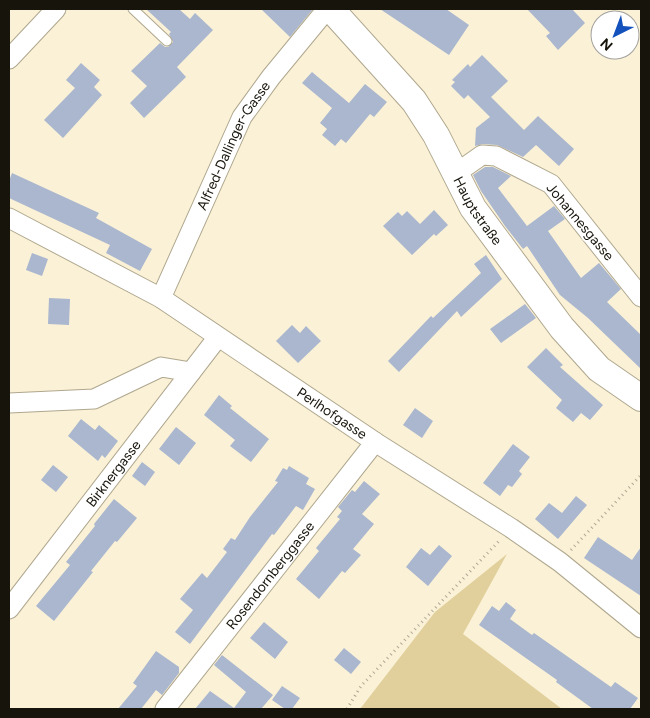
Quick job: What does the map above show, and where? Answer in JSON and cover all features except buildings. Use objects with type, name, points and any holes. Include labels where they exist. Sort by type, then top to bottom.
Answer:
[{"type":"main road","name":"Hauptstraße","points":[[331,9],[414,101],[436,135],[473,208],[568,335],[599,369],[641,398]]},
{"type":"street","points":[[9,59],[56,9]]},
{"type":"street","name":"Alfred-Dallinger-Gasse","points":[[161,298],[242,117],[271,77],[327,9]]},
{"type":"street","name":"Johannesgasse","points":[[455,174],[482,155],[496,156],[551,184],[641,296]]},
{"type":"street","name":"Perlhofgasse","points":[[9,218],[161,298],[375,442],[511,528],[560,562],[641,628]]},
{"type":"street","name":"Birknergasse","points":[[9,609],[218,337]]},
{"type":"street","points":[[9,403],[94,399],[161,367],[191,372]]},
{"type":"street","name":"Rosendornberggasse","points":[[165,709],[375,442]]},
{"type":"lane","points":[[133,9],[167,42]]},
{"type":"path","points":[[560,562],[641,475]]},
{"type":"path","points":[[347,709],[361,686],[511,528]]},
{"type":"shaded area","points":[[507,554],[463,634],[562,709],[360,709],[435,612]]}]
